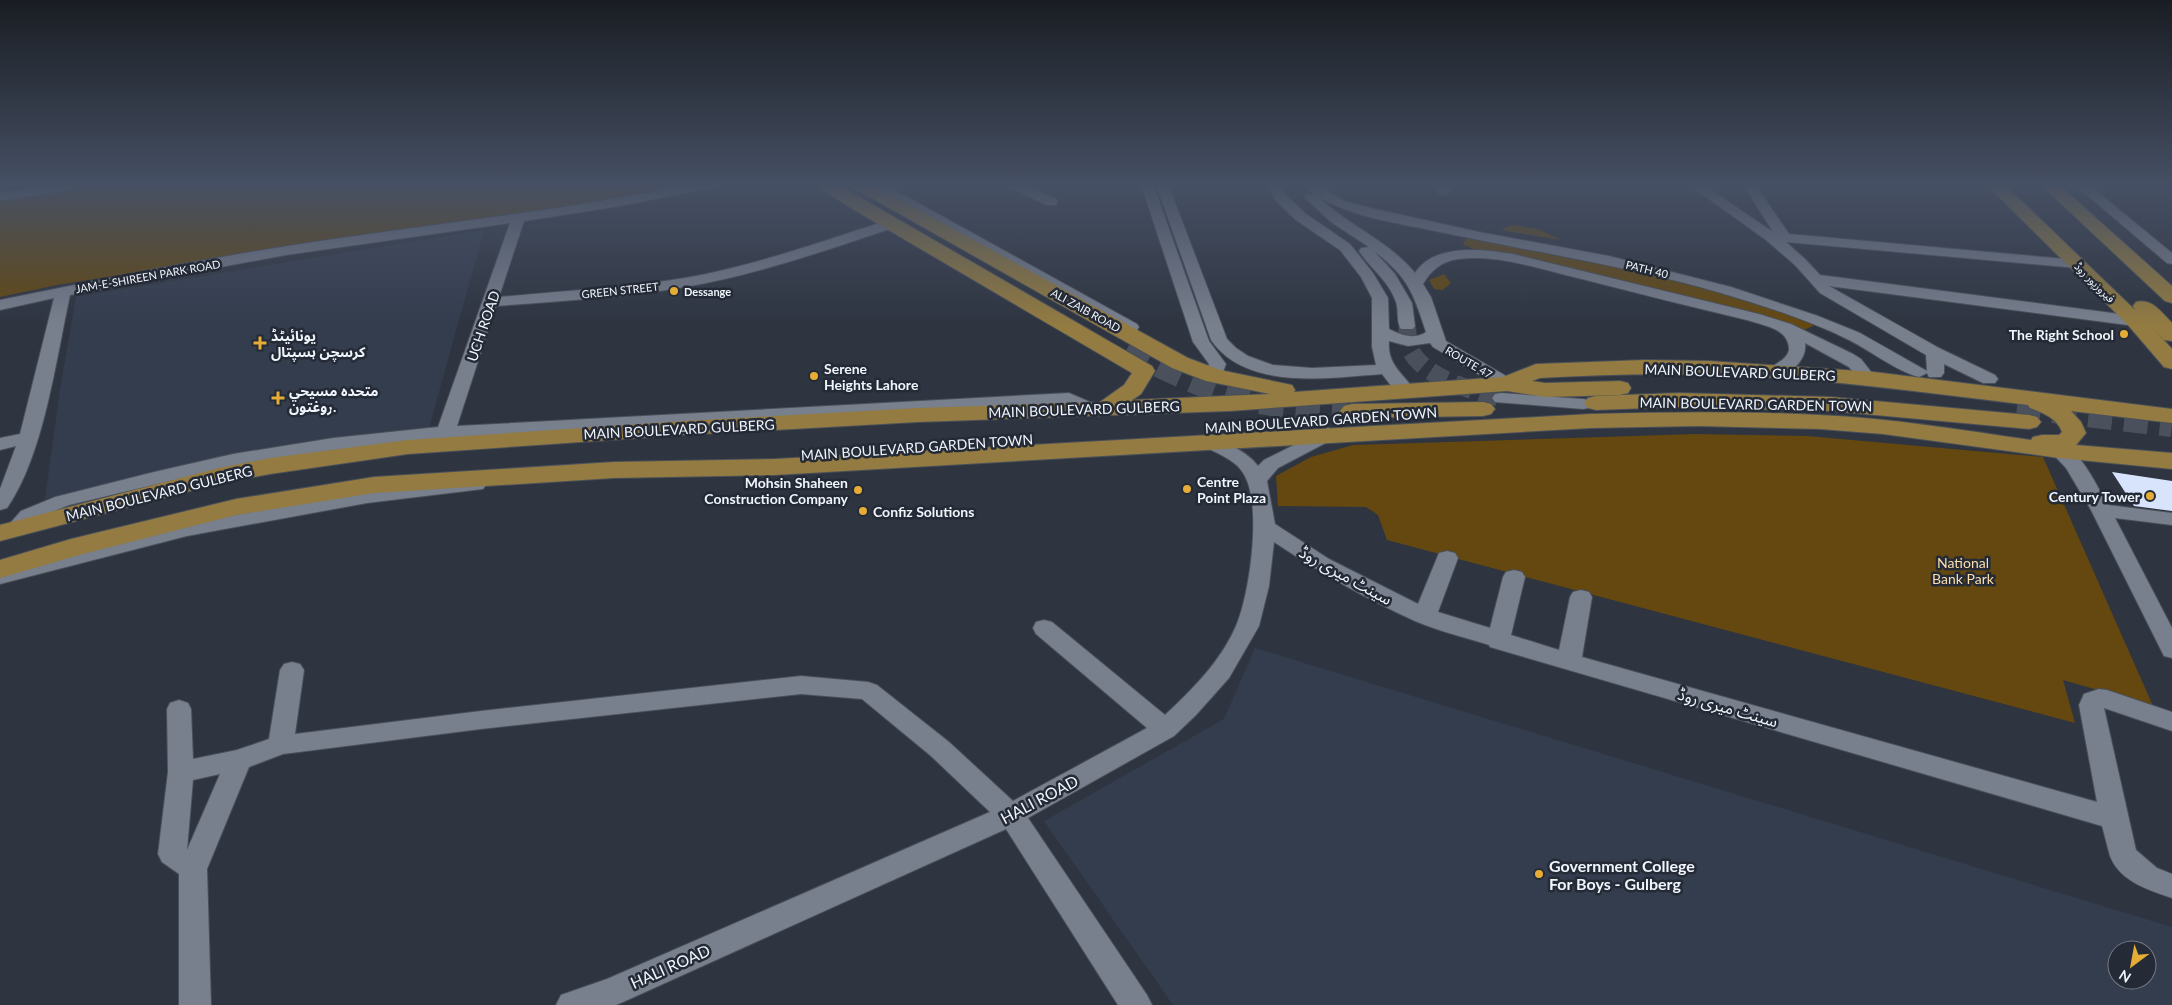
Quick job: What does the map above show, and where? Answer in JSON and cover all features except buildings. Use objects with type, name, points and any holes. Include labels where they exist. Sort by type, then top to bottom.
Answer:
[{"type":"main road","name":"ALI ZAIB ROAD","points":[[903,231],[1144,371],[1163,376],[1172,375],[1180,373],[1182,367],[1180,363]]},
{"type":"main road","points":[[923,231],[1137,346]]},
{"type":"main road","name":"ALI ZAIB ROAD","points":[[940,231],[1137,346],[1214,376],[1253,385],[1327,397]]},
{"type":"main road","name":"فیروزپور روڈ","points":[[2043,231],[2170,356]]},
{"type":"main road","points":[[2059,231],[2170,356]]},
{"type":"main road","points":[[2103,231],[2172,297]]},
{"type":"main road","points":[[2112,231],[2172,279]]},
{"type":"main road","points":[[1871,378],[1876,369],[1929,366],[1989,380],[2164,399],[2172,398]]},
{"type":"main road","name":"MAIN BOULEVARD GULBERG","points":[[7,531],[183,484],[256,468],[454,443],[918,415],[1230,404],[1406,392],[1497,397],[1536,371],[1709,368],[1871,378],[2020,408],[2172,416]]},
{"type":"main road","points":[[1098,409],[1134,389],[1144,371]]},
{"type":"main road","name":"MAIN BOULEVARD GARDEN TOWN","points":[[614,470],[1497,397],[1546,390],[1655,387],[1895,394],[2020,408]]},
{"type":"main road","points":[[1347,410],[1497,397]]},
{"type":"main road","name":"MAIN BOULEVARD GARDEN TOWN","points":[[1497,397],[1583,404],[1678,400],[1831,404],[1898,408],[2020,408]]},
{"type":"main road","points":[[1981,439],[2066,442],[2074,433],[2066,417],[2054,409],[2020,408]]},
{"type":"main road","points":[[376,452],[350,460],[340,466],[334,472],[334,479],[338,483],[348,486],[374,485],[614,470],[775,467],[1328,434],[1591,421],[1698,419],[1820,422],[1883,427],[2059,451],[2172,461]]},
{"type":"main road","points":[[2122,457],[2172,469]]},
{"type":"main road","points":[[236,507],[264,493],[274,482],[272,472],[256,468]]},
{"type":"main road","points":[[0,569],[71,548],[236,507],[374,485]]},
{"type":"street","name":"JAM-E-SHIREEN PARK ROAD","points":[[0,305],[63,291],[326,244],[427,231]]},
{"type":"street","name":"UCH ROAD","points":[[446,432],[514,231]]},
{"type":"street","name":"GREEN STREET","points":[[491,302],[651,287],[712,278],[770,263],[870,231]]},
{"type":"street","points":[[959,231],[1142,333],[1137,346]]},
{"type":"street","points":[[1163,231],[1201,342],[1218,364],[1214,376]]},
{"type":"street","points":[[1179,231],[1219,340],[1242,361],[1275,370],[1311,373],[1386,369]]},
{"type":"street","points":[[1321,231],[1345,247],[1368,276],[1380,298],[1382,331],[1380,347],[1386,369],[1406,392]]},
{"type":"street","points":[[1338,231],[1376,260],[1390,277],[1404,303],[1407,326]]},
{"type":"street","name":"ROUTE 47","points":[[1356,231],[1387,252],[1416,283],[1439,344],[1497,397]]},
{"type":"street","name":"PATH 40","points":[[1455,231],[1645,268],[1726,290],[1812,319],[1870,344],[1929,366]]},
{"type":"street","points":[[1767,231],[1777,237],[2077,264]]},
{"type":"street","points":[[1774,231],[1777,237],[1820,285],[1929,366]]},
{"type":"street","points":[[2137,231],[2172,260]]},
{"type":"street","points":[[1478,236],[1466,239],[1463,243],[1484,253]]},
{"type":"street","name":"PATH 40","points":[[1416,283],[1419,274],[1440,260],[1484,253],[1512,258],[1685,299],[1785,327],[1847,358],[1871,378]]},
{"type":"street","points":[[1785,327],[1812,328],[1812,319],[1823,308],[1820,285]]},
{"type":"street","points":[[1820,285],[2135,321]]},
{"type":"street","points":[[0,504],[16,478],[28,438],[63,291]]},
{"type":"street","points":[[1775,372],[1785,368],[1796,357],[1798,348],[1796,340],[1785,327]]},
{"type":"street","points":[[1382,331],[1400,340],[1411,342],[1428,339],[1434,334]]},
{"type":"street","points":[[7,531],[28,514],[62,501],[233,460],[333,444],[446,432],[1069,398],[1098,409]]},
{"type":"street","points":[[1210,442],[1248,465],[1257,480],[1271,464],[1328,434]]},
{"type":"street","points":[[0,444],[28,438]]},
{"type":"street","points":[[2059,451],[2074,465],[2101,510],[2172,650]]},
{"type":"street","points":[[0,578],[187,530],[367,497],[483,485],[540,474]]},
{"type":"street","name":"HALI ROAD","points":[[572,1005],[612,992],[1010,816],[1165,729],[1187,710],[1221,672],[1248,626],[1258,586],[1265,527],[1257,480]]},
{"type":"street","points":[[2101,510],[2172,519]]},
{"type":"street","name":"سینٹ میری روڈ","points":[[1265,527],[1321,564],[1425,616],[1498,641],[1569,662],[2114,818]]},
{"type":"street","points":[[1425,616],[1446,558]]},
{"type":"street","points":[[1498,641],[1514,578]]},
{"type":"street","points":[[1569,662],[1581,597]]},
{"type":"street","points":[[1044,628],[1165,729]]},
{"type":"street","points":[[281,745],[292,670]]},
{"type":"street","points":[[181,772],[239,760],[281,745],[481,720],[801,684],[868,691],[940,749],[1010,816],[1136,1005]]},
{"type":"street","points":[[2172,722],[2107,699],[2099,698],[2093,700],[2091,705],[2114,818],[2124,856],[2147,877],[2172,886]]},
{"type":"street","points":[[179,709],[181,772],[172,854],[193,869]]},
{"type":"street","points":[[195,1005],[193,869],[239,760]]},
{"type":"shaded area","name":"یونائیٹڈ کرسچن ہسپتال","points":[[484,231],[428,432],[194,464],[45,499],[60,389],[76,297]]},
{"type":"shaded area","name":"Government College For Boys - Gulberg","points":[[1255,648],[2172,927],[2172,1005],[1173,1005],[1044,821],[1224,719]]},
{"type":"green space","points":[[0,231],[409,231],[324,242],[57,285],[0,297]]},
{"type":"green space","points":[[1506,231],[1542,231],[1561,240]]},
{"type":"green space","points":[[1479,236],[1609,260],[1812,319],[1813,326],[1799,329],[1484,253],[1464,245],[1463,243],[1466,239]]},
{"type":"green space","points":[[1444,274],[1451,283],[1443,290],[1434,289],[1429,280]]},
{"type":"green space","name":"National Bank Park","points":[[1696,434],[1807,436],[2043,457],[2153,706],[2063,680],[2075,723],[1387,540],[1378,515],[1366,507],[1278,506],[1276,476],[1311,457],[1353,445]]},
{"type":"tunnel","points":[[1407,326],[1410,350],[1419,362],[1429,370],[1452,383],[1501,398]]},
{"type":"tunnel","points":[[1127,349],[1177,374],[1212,388],[1248,399],[1276,405],[1347,410]]},
{"type":"tunnel","points":[[2017,407],[2172,425]]},
{"type":"place","name":"Dessange","points":[[674,291]]},
{"type":"place","name":"The Right School","points":[[2124,334]]},
{"type":"place","name":"یونائیٹڈ کرسچن ہسپتال","points":[[260,343]]},
{"type":"place","name":"Serene Heights Lahore","points":[[814,376]]},
{"type":"place","name":"متحده مسیحي روغتون.","points":[[278,398]]},
{"type":"place","name":"Centre Point Plaza","points":[[1187,489]]},
{"type":"place","name":"Mohsin Shaheen Construction Company","points":[[858,490]]},
{"type":"place","name":"Century Tower","points":[[2150,496]]},
{"type":"place","name":"Confiz Solutions","points":[[863,511]]},
{"type":"place","name":"Government College For Boys - Gulberg","points":[[1539,874]]}]
